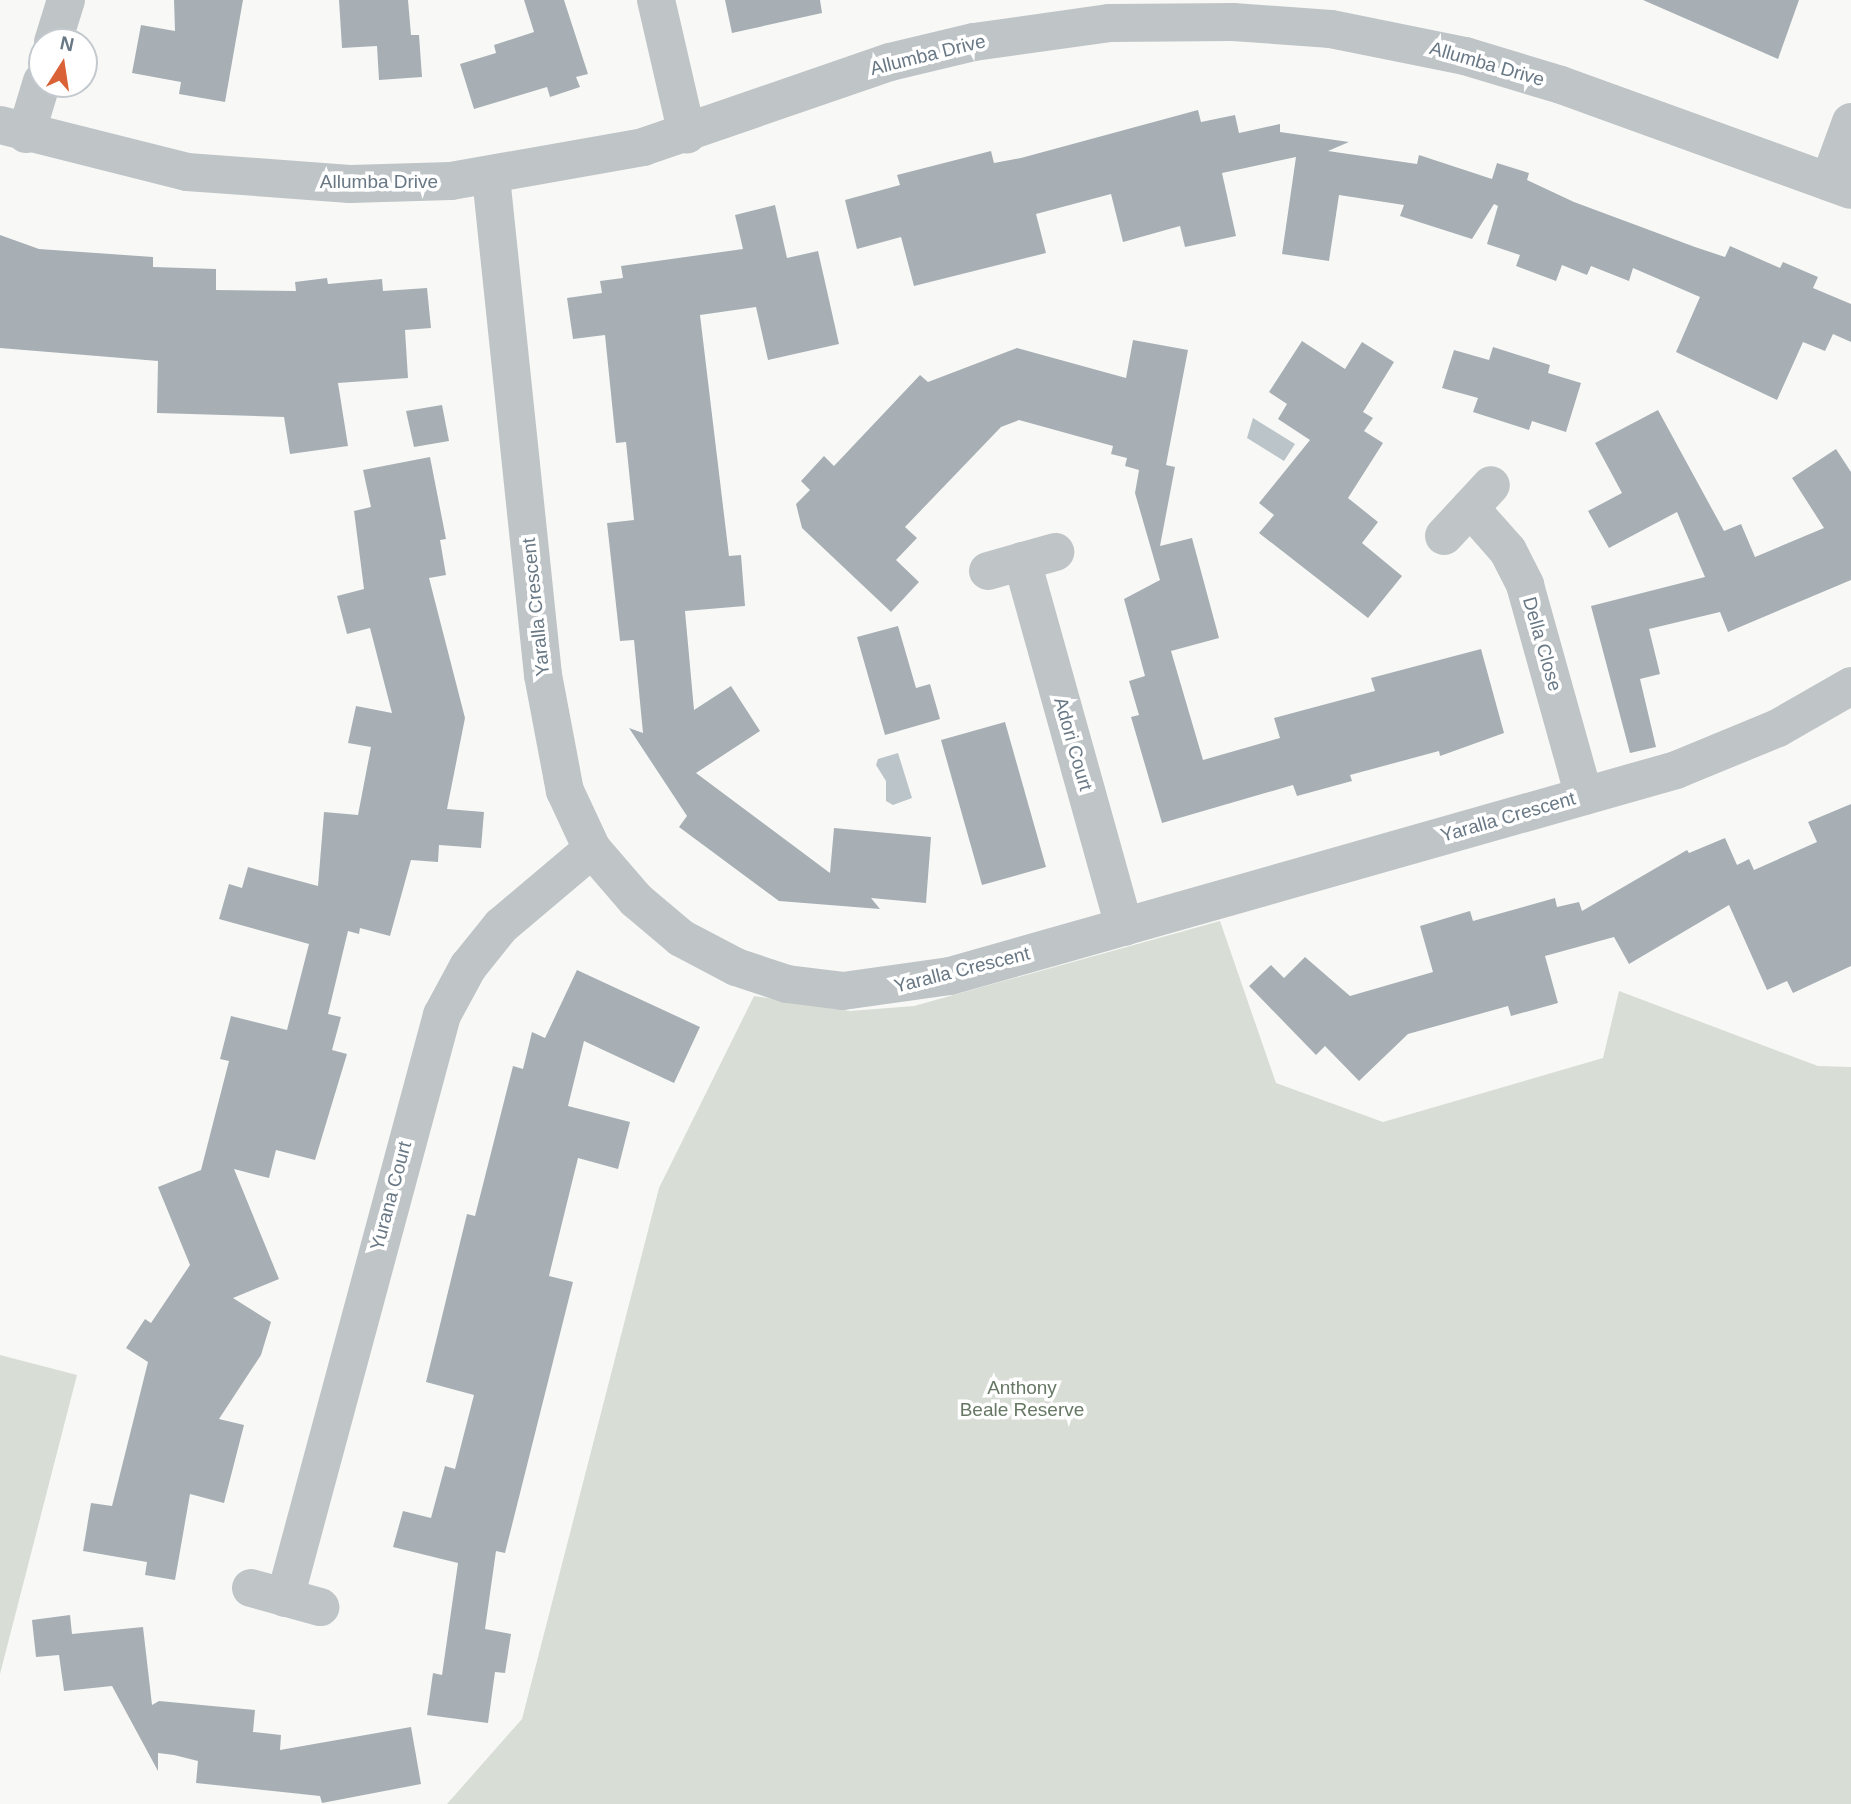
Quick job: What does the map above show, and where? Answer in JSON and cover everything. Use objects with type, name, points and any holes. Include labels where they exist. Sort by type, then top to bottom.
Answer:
[{"type":"street","points":[[57,28],[66,0]]},
{"type":"street","points":[[656,0],[687,134]]},
{"type":"street","name":"Allumba Drive","points":[[13,129],[137,162],[239,178],[350,184],[491,177],[687,134],[910,57],[1108,12],[1282,25],[1416,44],[1561,85],[1840,186]]},
{"type":"street","points":[[13,129],[32,98]]},
{"type":"street","points":[[1840,186],[1851,122]]},
{"type":"street","name":"Yaralla Crescent","points":[[491,177],[549,719],[565,791],[592,849],[636,900],[690,943],[761,976],[814,989],[870,991],[920,983],[1711,758],[1851,686]]},
{"type":"street","name":"Della Close","points":[[1444,536],[1481,496],[1525,585],[1584,796]]},
{"type":"street","name":"Adori Court","points":[[1022,562],[1124,927]]},
{"type":"street","name":"Yurana Court","points":[[285,1598],[442,1015],[468,967],[501,926],[592,849]]},
{"type":"green space","name":"Anthony Beale Reserve","points":[[1220,921],[1276,1083],[1383,1122],[1603,1058],[1619,991],[1818,1066],[1851,1067],[1851,1804],[447,1804],[522,1719],[659,1188],[754,996],[850,1011],[914,1006]]},
{"type":"green space","points":[[0,1355],[77,1375],[0,1674]]},
{"type":"shaded area","points":[[1253,418],[1295,444],[1284,461],[1247,438]]},
{"type":"shaded area","points":[[898,753],[912,798],[893,805],[886,801],[886,781],[876,765],[878,759]]},
{"type":"building","points":[[174,0],[243,0],[225,102],[179,94],[181,82],[132,73],[141,25],[175,31]]},
{"type":"building","points":[[339,0],[408,0],[411,35],[419,35],[422,77],[379,80],[377,46],[342,48]]},
{"type":"building","points":[[524,0],[564,0],[588,74],[576,77],[580,87],[550,97],[547,87],[474,109],[460,64],[496,53],[494,45],[534,32]]},
{"type":"building","points":[[725,0],[820,0],[822,13],[732,33]]},
{"type":"building","points":[[1643,0],[1799,0],[1778,59]]},
{"type":"building","points":[[1198,110],[1201,122],[1235,115],[1239,133],[1280,124],[1280,132],[1349,142],[1328,151],[1417,164],[1419,155],[1492,179],[1497,163],[1529,173],[1527,180],[1574,202],[1695,247],[1725,257],[1730,246],[1780,268],[1783,262],[1818,277],[1813,288],[1851,304],[1851,342],[1833,334],[1825,351],[1803,342],[1777,400],[1676,352],[1700,297],[1633,268],[1629,281],[1591,266],[1587,275],[1562,265],[1556,281],[1516,266],[1520,255],[1487,244],[1498,206],[1494,204],[1472,239],[1400,216],[1404,205],[1339,195],[1329,261],[1282,254],[1296,157],[1222,173],[1236,236],[1185,247],[1180,226],[1123,242],[1111,194],[1036,214],[1046,253],[914,286],[901,237],[857,249],[845,200],[900,185],[897,175],[991,151],[994,163],[1021,158]]},
{"type":"building","points":[[775,205],[787,258],[818,251],[839,344],[768,360],[756,307],[700,315],[729,556],[741,555],[745,606],[685,611],[694,710],[731,686],[760,731],[696,773],[830,873],[834,828],[931,837],[926,903],[871,898],[880,909],[779,901],[679,827],[687,816],[629,728],[643,733],[634,640],[620,641],[607,523],[634,520],[626,442],[616,443],[605,335],[573,339],[567,298],[602,293],[600,281],[623,278],[621,266],[743,249],[735,215]]},
{"type":"building","points":[[0,235],[39,249],[153,257],[153,267],[216,269],[216,290],[296,291],[295,282],[327,278],[328,284],[382,279],[383,291],[427,288],[431,328],[405,330],[408,378],[338,383],[348,446],[290,454],[284,417],[157,413],[158,361],[0,348]]},
{"type":"building","points":[[1133,340],[1188,350],[1166,465],[1175,467],[1160,546],[1192,538],[1219,638],[1171,651],[1203,760],[1280,738],[1274,718],[1375,691],[1371,678],[1481,649],[1504,733],[1440,756],[1439,751],[1350,775],[1352,781],[1297,796],[1293,785],[1162,823],[1131,717],[1139,715],[1129,681],[1145,676],[1124,599],[1160,580],[1135,493],[1139,470],[1125,466],[1127,458],[1111,454],[1113,446],[1019,420],[1001,427],[905,527],[917,538],[896,560],[919,582],[891,612],[802,528],[796,504],[810,490],[801,481],[824,456],[834,466],[920,375],[928,382],[1017,348],[1126,378]]},
{"type":"building","points":[[1302,341],[1345,369],[1362,342],[1394,362],[1363,412],[1373,418],[1364,431],[1383,443],[1348,498],[1378,522],[1362,543],[1402,576],[1368,618],[1259,533],[1274,515],[1259,503],[1310,440],[1278,419],[1287,404],[1269,392]]},
{"type":"building","points":[[1493,347],[1550,365],[1548,373],[1581,383],[1566,432],[1532,421],[1529,430],[1473,412],[1478,398],[1442,388],[1454,350],[1489,360]]},
{"type":"building","points":[[442,405],[449,441],[414,447],[406,411]]},
{"type":"building","points":[[1658,410],[1724,531],[1741,524],[1755,557],[1824,528],[1792,478],[1836,449],[1851,472],[1851,580],[1728,632],[1720,612],[1649,629],[1660,674],[1640,679],[1656,747],[1630,753],[1591,606],[1705,577],[1677,512],[1609,548],[1588,511],[1622,493],[1595,443]]},
{"type":"building","points":[[430,457],[446,539],[440,540],[446,575],[429,578],[465,718],[447,809],[484,812],[481,848],[439,845],[438,862],[411,860],[390,936],[360,928],[359,934],[348,931],[328,1014],[341,1017],[332,1050],[347,1054],[315,1160],[276,1150],[269,1178],[234,1169],[279,1279],[233,1298],[271,1322],[261,1355],[219,1419],[244,1425],[224,1503],[190,1494],[175,1580],[145,1575],[147,1562],[83,1551],[91,1503],[112,1506],[148,1362],[126,1348],[145,1319],[151,1323],[190,1265],[158,1187],[201,1170],[229,1061],[220,1059],[231,1016],[287,1030],[309,944],[219,919],[229,884],[242,888],[248,867],[318,886],[324,812],[358,815],[371,747],[348,743],[356,706],[392,713],[370,628],[347,634],[337,596],[364,589],[354,511],[371,507],[363,470]]},
{"type":"building","points":[[898,626],[916,688],[930,684],[940,719],[885,735],[857,637]]},
{"type":"building","points":[[1005,722],[1046,867],[982,885],[941,740]]},
{"type":"building","points":[[1851,804],[1851,966],[1793,993],[1787,981],[1767,990],[1729,905],[1629,964],[1614,937],[1545,956],[1558,1003],[1511,1016],[1508,1006],[1408,1034],[1359,1081],[1325,1046],[1316,1055],[1249,986],[1271,965],[1284,978],[1305,957],[1350,996],[1433,972],[1420,926],[1470,911],[1473,921],[1555,898],[1557,907],[1579,902],[1582,911],[1687,850],[1689,853],[1725,838],[1737,865],[1749,859],[1754,870],[1817,842],[1808,822]]},
{"type":"building","points":[[577,970],[700,1027],[674,1083],[584,1041],[568,1106],[630,1122],[618,1169],[578,1158],[549,1276],[573,1282],[505,1553],[496,1551],[485,1629],[511,1634],[505,1673],[495,1672],[488,1723],[427,1715],[433,1673],[442,1675],[458,1563],[393,1547],[403,1511],[431,1518],[445,1466],[455,1469],[474,1395],[426,1382],[467,1214],[475,1216],[513,1066],[523,1069],[532,1032],[545,1038]]},
{"type":"building","points":[[70,1615],[72,1634],[143,1627],[152,1705],[159,1701],[255,1710],[253,1732],[281,1735],[280,1750],[411,1727],[421,1784],[322,1803],[320,1796],[196,1783],[198,1761],[174,1755],[158,1753],[158,1771],[112,1686],[64,1691],[59,1655],[36,1657],[32,1620]]}]
